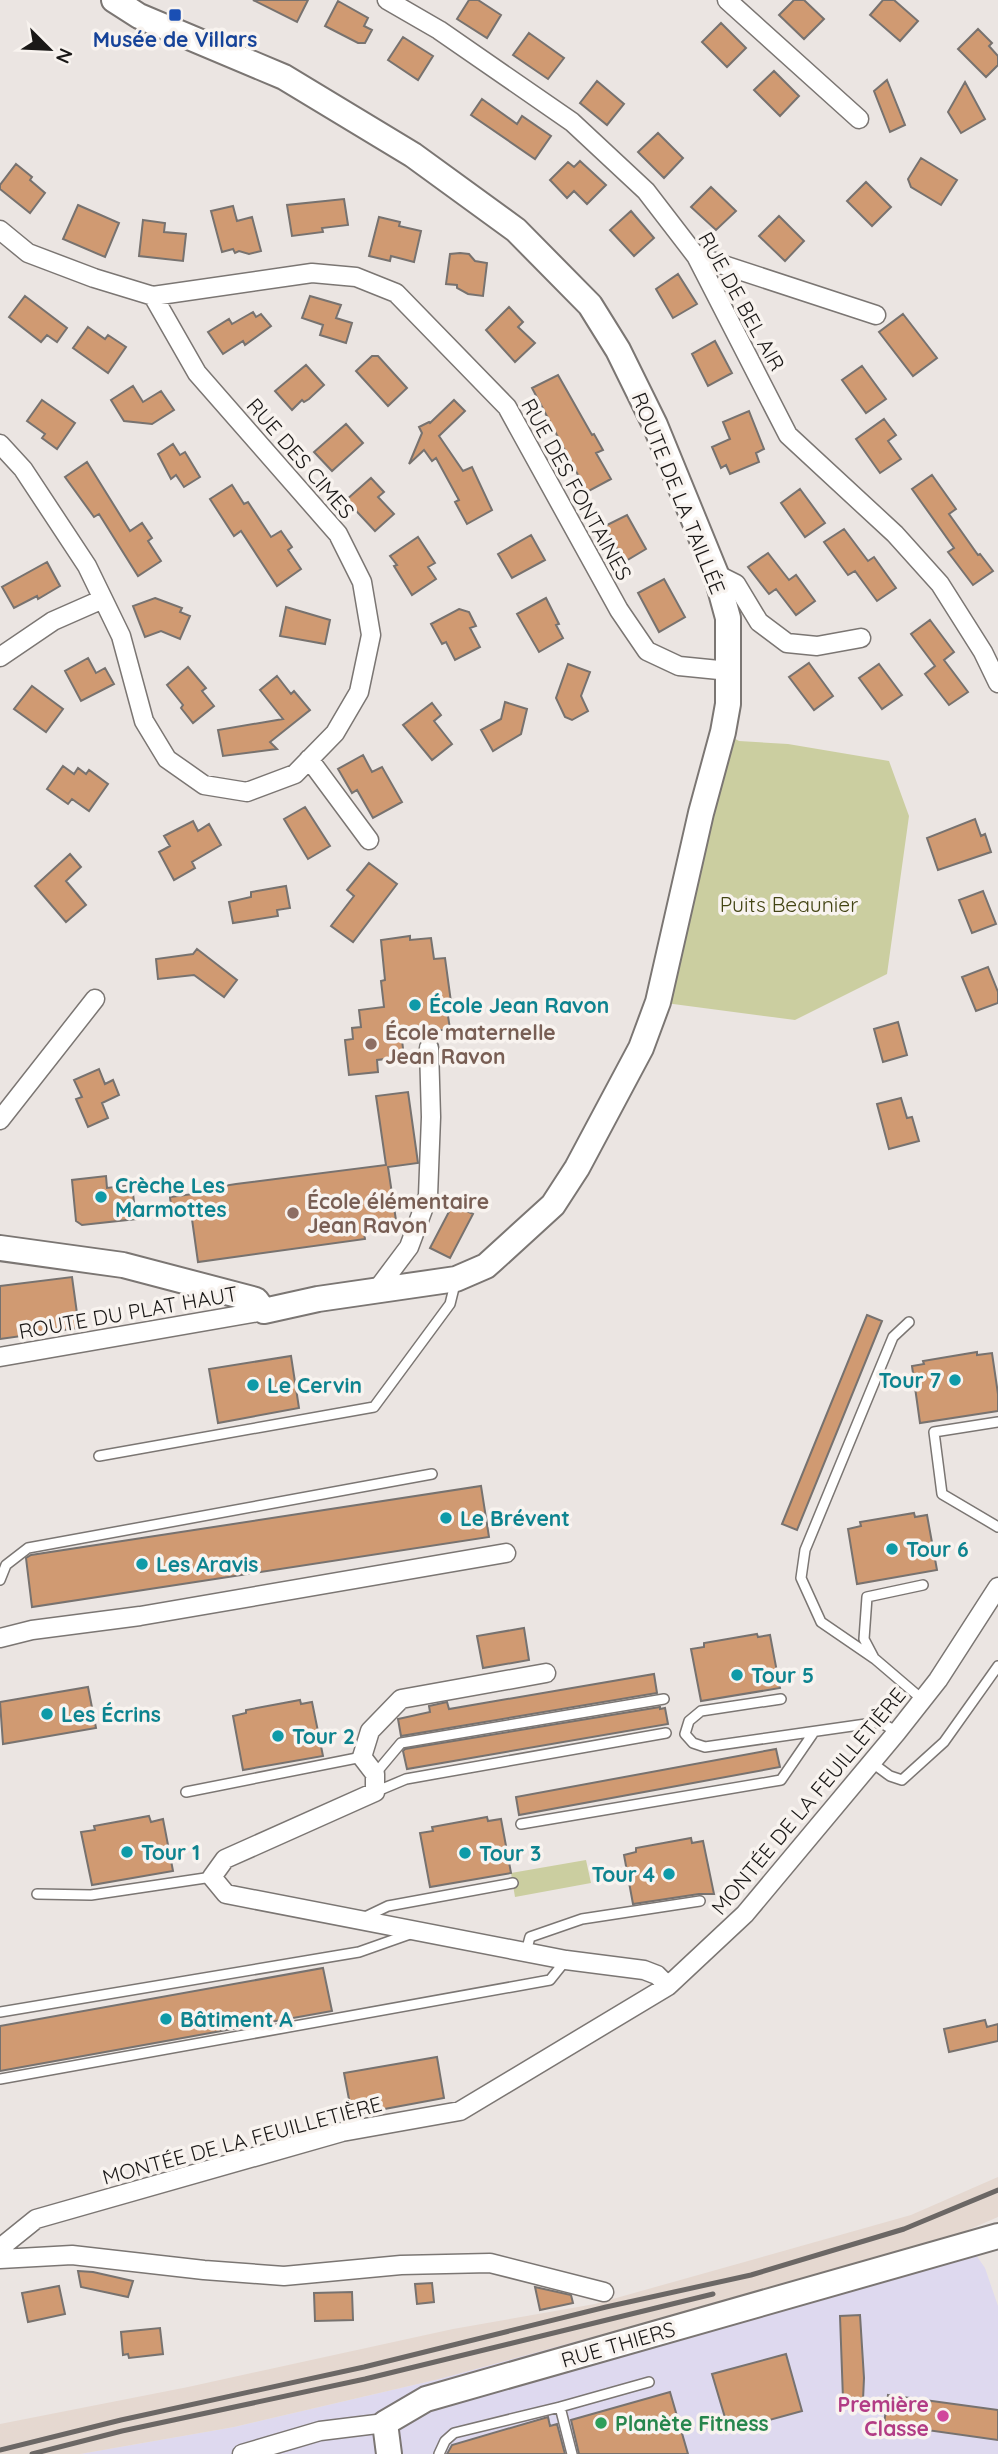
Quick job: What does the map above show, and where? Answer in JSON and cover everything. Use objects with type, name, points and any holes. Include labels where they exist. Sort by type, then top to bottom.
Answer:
[{"type":"street","name":"ROUTE DE LA TAILLÉE","points":[[114,0],[139,16],[284,77],[413,155],[516,230],[590,305],[618,350],[655,425],[716,574],[728,618],[729,671],[723,732],[701,813],[658,1002],[640,1048],[577,1168],[553,1205],[486,1266],[456,1279],[301,1302],[264,1311]]},
{"type":"street","name":"RUE DE BEL AIR","points":[[387,0],[439,30],[572,122],[646,191],[696,257],[788,435],[895,534],[940,584],[983,652],[998,683]]},
{"type":"street","points":[[727,0],[859,119]]},
{"type":"street","name":"RUE DES FONTAINES","points":[[0,230],[28,253],[94,278],[153,296],[312,274],[356,277],[397,293],[507,407],[619,610],[647,650],[679,666],[729,671]]},
{"type":"street","points":[[696,257],[876,315]]},
{"type":"street","name":"RUE DES CIMES","points":[[0,444],[30,480],[87,566],[121,636],[144,721],[167,760],[204,785],[247,792],[295,774],[335,733],[359,692],[371,635],[362,582],[338,534],[197,373],[153,296]]},
{"type":"street","points":[[716,574],[736,584],[759,622],[787,643],[817,646],[861,638]]},
{"type":"street","points":[[0,657],[53,621],[103,599]]},
{"type":"street","points":[[309,759],[369,840]]},
{"type":"street","points":[[0,1120],[95,999]]},
{"type":"street","points":[[376,1291],[409,1247],[428,1196],[431,1117],[429,1048]]},
{"type":"street","points":[[0,1248],[123,1265],[256,1300],[264,1311]]},
{"type":"street","name":"ROUTE DU PLAT HAUT","points":[[0,1357],[264,1311]]},
{"type":"street","points":[[0,1638],[33,1630],[140,1616],[506,1553]]},
{"type":"street","name":"MONTÉE DE LA FEUILLETIÈRE","points":[[0,2248],[36,2219],[342,2132],[460,2111],[668,1986],[745,1914],[872,1762],[923,1700],[998,1587]]},
{"type":"street","points":[[546,1673],[401,1699],[370,1731],[362,1757],[375,1783],[225,1859],[212,1877],[226,1894],[566,1960],[645,1970],[657,1975],[668,1986]]},
{"type":"street","name":"RUE THIERS","points":[[242,2454],[320,2431],[385,2423],[426,2399],[998,2236]]},
{"type":"street","points":[[0,2259],[72,2255],[284,2276],[401,2265],[490,2263],[604,2292]]},
{"type":"street","points":[[385,2423],[390,2454]]},
{"type":"lane","points":[[99,1456],[374,1407],[450,1304],[456,1279]]},
{"type":"lane","points":[[909,1322],[892,1337],[805,1550],[801,1578],[821,1622],[875,1659],[923,1700]]},
{"type":"lane","points":[[998,1422],[934,1432],[942,1494],[998,1527]]},
{"type":"lane","points":[[0,1580],[6,1565],[28,1548],[432,1474]]},
{"type":"lane","points":[[875,1659],[864,1639],[867,1597],[923,1585]]},
{"type":"lane","points":[[872,1762],[890,1776],[902,1780],[944,1742],[998,1666]]},
{"type":"lane","points":[[375,1783],[401,1743],[664,1699]]},
{"type":"lane","points":[[781,1699],[701,1712],[689,1721],[685,1734],[693,1743],[705,1747],[880,1722],[897,1731]]},
{"type":"lane","points":[[521,1824],[781,1780],[814,1732]]},
{"type":"lane","points":[[375,1783],[666,1733]]},
{"type":"lane","points":[[186,1791],[362,1757]]},
{"type":"lane","points":[[37,1894],[92,1895],[212,1877]]},
{"type":"lane","points":[[360,1920],[388,1906],[513,1883]]},
{"type":"lane","points":[[526,1952],[530,1937],[582,1919],[700,1901]]},
{"type":"lane","points":[[0,2012],[359,1952],[419,1931]]},
{"type":"lane","points":[[0,2079],[550,1980],[566,1960]]},
{"type":"lane","points":[[439,2454],[445,2441],[454,2433],[649,2382]]},
{"type":"lane","points":[[560,2407],[572,2454]]},
{"type":"shaded area","points":[[998,2177],[998,2217],[961,2233],[615,2331],[439,2379],[234,2427],[80,2454],[0,2454],[0,2424],[188,2387],[453,2329],[595,2304],[911,2215]]},
{"type":"shaded area","points":[[961,2233],[985,2268],[998,2306],[998,2454],[80,2454],[234,2427],[439,2379]]},
{"type":"green space","name":"Puits Beaunier","points":[[723,732],[739,741],[788,744],[889,761],[909,816],[887,974],[795,1020],[658,1002]]},
{"type":"green space","points":[[586,1860],[591,1883],[515,1897],[511,1873]]},
{"type":"building","points":[[253,0],[308,0],[297,22]]},
{"type":"building","points":[[469,0],[478,0],[501,15],[487,38],[457,19]]},
{"type":"building","points":[[794,0],[804,0],[824,19],[804,39],[779,15]]},
{"type":"building","points":[[883,0],[894,0],[918,21],[900,41],[870,15]]},
{"type":"building","points":[[338,1],[368,18],[364,26],[372,30],[365,43],[358,43],[325,26]]},
{"type":"building","points":[[721,23],[746,48],[727,67],[702,42]]},
{"type":"building","points":[[978,29],[992,43],[989,46],[998,56],[998,65],[986,77],[958,49]]},
{"type":"building","points":[[529,33],[564,58],[548,79],[513,55]]},
{"type":"building","points":[[403,37],[433,56],[418,80],[388,60]]},
{"type":"building","points":[[774,71],[799,96],[780,116],[754,90]]},
{"type":"building","points":[[887,80],[905,125],[890,132],[874,91]]},
{"type":"building","points":[[597,81],[624,104],[607,125],[580,103]]},
{"type":"building","points":[[965,82],[985,119],[961,133],[948,112]]},
{"type":"building","points":[[482,99],[517,124],[522,116],[551,136],[535,159],[471,115]]},
{"type":"building","points":[[658,133],[683,158],[664,178],[638,152]]},
{"type":"building","points":[[921,158],[957,180],[941,205],[911,187],[908,179]]},
{"type":"building","points":[[580,161],[606,185],[587,204],[574,191],[567,198],[550,180],[568,162],[574,167]]},
{"type":"building","points":[[16,164],[32,177],[30,180],[45,193],[30,213],[0,189],[0,185]]},
{"type":"building","points":[[866,182],[891,207],[872,226],[847,201]]},
{"type":"building","points":[[711,187],[736,211],[716,230],[691,207]]},
{"type":"building","points":[[344,199],[348,225],[292,236],[287,205]]},
{"type":"building","points":[[78,205],[119,223],[105,257],[63,239]]},
{"type":"building","points":[[233,206],[237,221],[252,217],[261,251],[235,253],[233,249],[222,252],[211,211]]},
{"type":"building","points":[[631,211],[654,238],[634,256],[610,230]]},
{"type":"building","points":[[779,216],[804,241],[785,261],[759,236]]},
{"type":"building","points":[[379,217],[400,222],[399,226],[421,231],[414,262],[391,256],[390,261],[369,256]]},
{"type":"building","points":[[143,220],[165,223],[164,232],[186,234],[183,261],[139,256]]},
{"type":"building","points":[[450,254],[469,254],[475,261],[487,263],[483,296],[468,294],[457,288],[457,285],[446,284]]},
{"type":"building","points":[[678,274],[697,304],[673,318],[656,289]]},
{"type":"building","points":[[25,296],[67,328],[57,342],[47,335],[41,342],[9,317]]},
{"type":"building","points":[[310,296],[341,305],[336,318],[352,323],[346,343],[320,335],[323,325],[302,318]]},
{"type":"building","points":[[509,307],[523,322],[518,327],[535,343],[515,362],[486,330]]},
{"type":"building","points":[[253,312],[256,317],[261,314],[271,326],[245,345],[243,341],[223,354],[208,332],[229,319],[232,324]]},
{"type":"building","points":[[903,314],[937,358],[913,376],[879,332]]},
{"type":"building","points":[[88,327],[105,339],[108,335],[126,347],[108,373],[73,348]]},
{"type":"building","points":[[715,341],[732,373],[708,386],[692,354]]},
{"type":"building","points":[[372,356],[378,356],[407,388],[388,406],[356,371]]},
{"type":"building","points":[[306,365],[324,385],[292,410],[275,391]]},
{"type":"building","points":[[862,366],[886,399],[866,413],[842,380]]},
{"type":"building","points":[[558,375],[603,450],[596,453],[611,479],[587,492],[532,388]]},
{"type":"building","points":[[133,386],[143,402],[161,391],[174,410],[152,424],[124,421],[111,400]]},
{"type":"building","points":[[42,400],[75,423],[57,449],[42,438],[45,434],[27,421]]},
{"type":"building","points":[[454,400],[465,411],[439,436],[463,471],[472,467],[492,510],[467,524],[455,502],[459,500],[436,458],[432,461],[424,450],[409,464],[422,433],[419,427],[430,423]]},
{"type":"building","points":[[749,411],[764,449],[756,453],[759,462],[730,474],[726,465],[721,468],[712,447],[730,439],[723,422]]},
{"type":"building","points":[[884,419],[896,435],[888,441],[901,459],[880,473],[856,439]]},
{"type":"building","points":[[346,424],[363,443],[332,471],[314,452]]},
{"type":"building","points":[[173,444],[180,455],[185,452],[200,477],[184,487],[176,475],[171,479],[158,454]]},
{"type":"building","points":[[87,462],[130,531],[142,523],[152,538],[148,541],[161,561],[138,576],[99,514],[94,517],[65,477]]},
{"type":"building","points":[[932,475],[956,509],[949,514],[993,571],[973,585],[948,552],[954,548],[912,489]]},
{"type":"building","points":[[371,478],[384,492],[378,497],[394,514],[375,531],[346,500]]},
{"type":"building","points":[[232,485],[244,504],[248,502],[271,537],[281,531],[292,547],[288,550],[301,569],[277,586],[241,531],[234,536],[210,499]]},
{"type":"building","points":[[800,489],[825,523],[805,537],[781,503]]},
{"type":"building","points":[[627,515],[646,549],[624,562],[605,526]]},
{"type":"building","points":[[844,529],[868,561],[874,557],[896,588],[877,601],[855,571],[848,575],[824,542]]},
{"type":"building","points":[[531,535],[545,560],[512,578],[498,554]]},
{"type":"building","points":[[418,537],[435,563],[428,567],[436,579],[412,595],[390,556]]},
{"type":"building","points":[[768,553],[789,580],[796,575],[815,601],[796,615],[776,589],[769,594],[748,567]]},
{"type":"building","points":[[47,562],[60,586],[38,599],[37,596],[14,608],[2,587]]},
{"type":"building","points":[[664,579],[685,617],[659,632],[638,593]]},
{"type":"building","points":[[155,598],[182,608],[180,612],[190,616],[180,639],[161,631],[145,637],[133,606]]},
{"type":"building","points":[[546,598],[563,638],[539,652],[517,614]]},
{"type":"building","points":[[286,607],[330,620],[325,644],[280,636]]},
{"type":"building","points":[[459,609],[469,612],[476,626],[470,628],[480,647],[455,660],[446,642],[442,644],[431,624]]},
{"type":"building","points":[[930,620],[954,652],[944,660],[968,692],[949,705],[925,674],[935,666],[911,634]]},
{"type":"building","points":[[88,658],[96,673],[105,668],[114,684],[81,701],[65,671]]},
{"type":"building","points":[[809,663],[833,696],[814,710],[789,677]]},
{"type":"building","points":[[568,664],[590,672],[581,696],[588,711],[572,720],[565,717],[556,698]]},
{"type":"building","points":[[879,664],[902,695],[882,709],[859,678]]},
{"type":"building","points":[[188,667],[206,688],[202,691],[214,706],[193,723],[167,685]]},
{"type":"building","points":[[277,676],[291,694],[294,691],[310,710],[270,742],[277,749],[223,756],[218,730],[283,719],[260,690]]},
{"type":"building","points":[[32,686],[63,709],[46,732],[14,709]]},
{"type":"building","points":[[505,702],[527,709],[521,734],[493,751],[481,730],[501,719]]},
{"type":"building","points":[[432,703],[441,715],[434,721],[452,744],[432,760],[403,725]]},
{"type":"building","points":[[363,755],[372,772],[382,767],[402,802],[373,818],[357,790],[352,793],[338,769]]},
{"type":"building","points":[[63,766],[74,774],[78,768],[86,774],[89,770],[108,784],[89,811],[72,799],[68,804],[47,789]]},
{"type":"building","points":[[305,807],[330,846],[308,859],[284,819]]},
{"type":"building","points":[[975,819],[981,836],[985,834],[991,852],[938,870],[927,838]]},
{"type":"building","points":[[193,821],[198,831],[209,824],[221,845],[192,862],[195,868],[174,880],[159,852],[170,846],[164,836]]},
{"type":"building","points":[[70,854],[81,867],[66,881],[86,905],[66,922],[35,886]]},
{"type":"building","points":[[369,863],[397,884],[353,942],[331,926],[354,896],[347,890]]},
{"type":"building","points":[[286,886],[290,908],[277,910],[278,916],[233,923],[229,902],[251,897],[251,892]]},
{"type":"building","points":[[983,891],[996,924],[972,933],[959,900]]},
{"type":"building","name":"École Jean Ravon","points":[[410,936],[410,940],[431,938],[434,959],[445,958],[451,1002],[446,1003],[450,1029],[418,1033],[419,1038],[402,1040],[404,1057],[377,1060],[378,1072],[349,1075],[345,1040],[353,1039],[352,1028],[361,1027],[359,1010],[384,1007],[381,981],[385,980],[381,940]]},
{"type":"building","points":[[197,949],[237,980],[224,997],[194,975],[158,979],[156,959],[193,954]]},
{"type":"building","points":[[988,967],[998,992],[998,1003],[976,1011],[962,977]]},
{"type":"building","points":[[898,1022],[907,1055],[883,1062],[874,1029]]},
{"type":"building","points":[[99,1069],[105,1084],[113,1080],[119,1095],[102,1103],[108,1118],[88,1127],[76,1099],[82,1097],[74,1080]]},
{"type":"building","name":"École élémentaire Jean Ravon","points":[[408,1092],[418,1163],[388,1167],[397,1227],[364,1233],[365,1239],[198,1262],[191,1212],[172,1214],[170,1197],[223,1190],[223,1186],[236,1184],[386,1165],[376,1096]]},
{"type":"building","points":[[901,1098],[907,1118],[912,1117],[919,1141],[889,1149],[877,1104]]},
{"type":"building","name":"Crèche Les Marmottes","points":[[106,1176],[107,1188],[132,1185],[136,1219],[82,1225],[76,1221],[72,1180]]},
{"type":"building","points":[[453,1204],[473,1214],[450,1258],[430,1248]]},
{"type":"building","points":[[72,1277],[79,1328],[0,1339],[0,1286]]},
{"type":"building","points":[[867,1315],[882,1321],[797,1530],[782,1524]]},
{"type":"building","name":"Tour 7","points":[[977,1352],[977,1355],[992,1353],[998,1411],[920,1423],[912,1366],[924,1364],[923,1361]]},
{"type":"building","name":"Le Cervin","points":[[291,1356],[299,1408],[218,1423],[209,1369]]},
{"type":"building","points":[[481,1486],[489,1537],[32,1607],[26,1558],[31,1555]]},
{"type":"building","name":"Tour 6","points":[[914,1513],[915,1517],[927,1515],[937,1570],[857,1584],[848,1529],[861,1526],[860,1522]]},
{"type":"building","points":[[524,1628],[529,1660],[483,1668],[477,1636]]},
{"type":"building","name":"Tour 5","points":[[757,1634],[758,1637],[770,1635],[780,1688],[701,1701],[691,1649],[704,1647],[704,1643]]},
{"type":"building","points":[[654,1674],[657,1693],[401,1736],[398,1719],[430,1712],[429,1706],[447,1702],[449,1709]]},
{"type":"building","name":"Les Écrins","points":[[88,1687],[96,1728],[3,1744],[0,1702]]},
{"type":"building","name":"Tour 2","points":[[300,1700],[301,1704],[312,1702],[323,1756],[243,1770],[233,1716],[246,1713],[246,1710]]},
{"type":"building","points":[[665,1708],[668,1724],[407,1769],[403,1751],[405,1749]]},
{"type":"building","points":[[776,1749],[780,1767],[519,1815],[516,1797]]},
{"type":"building","name":"Tour 1","points":[[149,1816],[151,1822],[163,1819],[173,1871],[92,1885],[81,1832],[95,1830],[94,1826]]},
{"type":"building","name":"Tour 3","points":[[487,1817],[488,1821],[501,1819],[511,1873],[430,1887],[420,1833],[433,1831],[432,1827]]},
{"type":"building","name":"Tour 4","points":[[691,1838],[692,1843],[703,1841],[714,1894],[633,1904],[624,1855],[636,1852],[636,1848]]},
{"type":"building","name":"Bâtiment A","points":[[323,1968],[332,2011],[0,2071],[0,2026]]},
{"type":"building","points":[[985,2020],[987,2027],[998,2024],[998,2041],[949,2052],[944,2029]]},
{"type":"building","points":[[437,2057],[444,2098],[352,2115],[344,2073]]},
{"type":"building","points":[[78,2271],[133,2281],[128,2297],[81,2287]]},
{"type":"building","points":[[432,2283],[434,2302],[417,2304],[415,2284]]},
{"type":"building","points":[[59,2286],[65,2314],[28,2322],[22,2293]]},
{"type":"building","points":[[535,2287],[571,2295],[573,2303],[540,2310]]},
{"type":"building","points":[[352,2292],[353,2320],[315,2321],[314,2293]]},
{"type":"building","points":[[860,2315],[863,2400],[843,2399],[840,2316]]},
{"type":"building","points":[[160,2328],[163,2354],[129,2358],[128,2354],[123,2355],[121,2332]]},
{"type":"building","points":[[786,2354],[802,2411],[729,2431],[712,2374]]},
{"type":"building","points":[[670,2392],[688,2454],[579,2454],[571,2420]]},
{"type":"building","name":"Première Classe","points":[[888,2395],[998,2410],[998,2440],[884,2424]]},
{"type":"building","points":[[548,2417],[550,2426],[557,2424],[565,2454],[447,2454],[452,2445]]},
{"type":"railway","points":[[0,2450],[751,2275],[904,2229],[998,2190]]},
{"type":"railway","points":[[32,2454],[122,2431],[365,2379],[713,2294]]},
{"type":"place","name":"Musée de Villars","points":[[175,15]]},
{"type":"place","name":"École Jean Ravon","points":[[415,1005]]},
{"type":"place","name":"École maternelle Jean Ravon","points":[[371,1044]]},
{"type":"place","name":"Crèche Les Marmottes","points":[[101,1197]]},
{"type":"place","name":"École élémentaire Jean Ravon","points":[[293,1213]]},
{"type":"place","name":"Tour 7","points":[[955,1380]]},
{"type":"place","name":"Le Cervin","points":[[253,1385]]},
{"type":"place","name":"Le Brévent","points":[[446,1518]]},
{"type":"place","name":"Tour 6","points":[[892,1549]]},
{"type":"place","name":"Les Aravis","points":[[142,1564]]},
{"type":"place","name":"Tour 5","points":[[737,1675]]},
{"type":"place","name":"Les Écrins","points":[[47,1714]]},
{"type":"place","name":"Tour 2","points":[[278,1736]]},
{"type":"place","name":"Tour 1","points":[[127,1852]]},
{"type":"place","name":"Tour 3","points":[[465,1853]]},
{"type":"place","name":"Tour 4","points":[[669,1874]]},
{"type":"place","name":"Bâtiment A","points":[[166,2019]]},
{"type":"place","name":"Première Classe","points":[[943,2416]]},
{"type":"place","name":"Planète Fitness","points":[[601,2423]]}]
